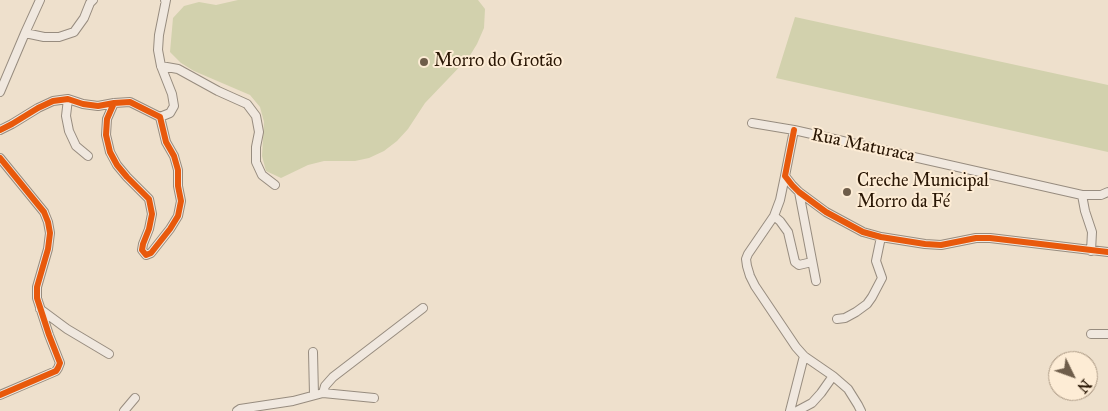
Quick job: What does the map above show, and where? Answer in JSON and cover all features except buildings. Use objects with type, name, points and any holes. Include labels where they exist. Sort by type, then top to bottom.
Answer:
[{"type":"street","points":[[0,92],[40,0]]},
{"type":"street","points":[[25,33],[44,37],[60,37],[74,32],[93,0]]},
{"type":"street","points":[[0,130],[38,108],[68,99],[98,106],[130,102],[160,117],[170,113],[174,106],[172,94],[161,66],[158,50],[165,0]]},
{"type":"street","points":[[161,66],[178,69],[218,91],[247,104],[256,116],[259,132],[256,162],[262,175],[275,185]]},
{"type":"street","points":[[68,99],[66,116],[69,131],[76,146],[88,156]]},
{"type":"street","points":[[114,103],[107,119],[106,135],[110,152],[117,165],[149,199],[152,214],[142,250],[146,255],[150,253],[170,229],[178,216],[181,201],[178,186],[178,170],[174,156],[166,142],[160,117]]},
{"type":"street","points":[[752,123],[794,130]]},
{"type":"street","name":"Rua Maturaca","points":[[861,411],[848,389],[804,356],[789,338],[755,286],[747,266],[748,254],[774,216],[780,200],[794,130],[1082,195],[1101,195],[1108,192]]},
{"type":"street","points":[[0,158],[44,212],[48,222],[50,233],[48,249],[37,287],[37,298],[60,363],[56,371],[0,395]]},
{"type":"street","points":[[785,176],[799,192],[826,212],[863,232],[881,237],[941,245],[976,238],[990,238],[1108,252]]},
{"type":"street","points":[[799,192],[816,281]]},
{"type":"street","points":[[1082,195],[1084,211],[1092,232],[1091,251]]},
{"type":"street","points":[[774,216],[788,232],[794,262],[799,264],[812,262]]},
{"type":"street","points":[[837,319],[845,318],[867,304],[876,290],[882,278],[876,261],[881,237]]},
{"type":"street","points":[[323,393],[325,386],[333,377],[423,308]]},
{"type":"street","points":[[40,309],[67,329],[109,354]]},
{"type":"street","points":[[1091,334],[1108,334]]},
{"type":"street","points":[[313,352],[314,395]]},
{"type":"street","points":[[790,411],[804,356]]},
{"type":"street","points":[[797,411],[812,403],[833,376]]},
{"type":"street","points":[[237,411],[293,401],[323,393],[374,398]]},
{"type":"street","points":[[124,411],[135,398]]},
{"type":"green space","points":[[238,0],[478,0],[485,9],[484,28],[469,57],[425,103],[408,129],[384,151],[369,158],[355,161],[324,161],[308,165],[281,178],[266,171],[262,156],[264,122],[260,107],[250,95],[194,71],[181,63],[170,52],[173,18],[184,6],[199,2],[216,5]]},
{"type":"green space","points":[[795,17],[1108,85],[1108,152],[776,78]]},
{"type":"cycle path","points":[[0,130],[53,101],[68,99],[98,106],[114,103],[130,102],[160,117],[166,142],[174,156],[178,170],[178,186],[181,201],[178,216],[170,229],[151,253],[146,255],[142,250],[152,214],[149,199],[117,165],[110,152],[106,135],[107,119],[114,103]]},
{"type":"cycle path","points":[[794,130],[785,176],[799,192],[826,212],[863,232],[925,244],[941,245],[976,238],[990,238],[1108,252]]},
{"type":"cycle path","points":[[0,158],[44,212],[48,222],[50,233],[48,249],[37,287],[37,298],[60,363],[56,371],[0,395]]},
{"type":"place","name":"Morro do Grotão","points":[[424,62]]},
{"type":"place","name":"Creche Municipal Morro da Fé","points":[[847,192]]}]
